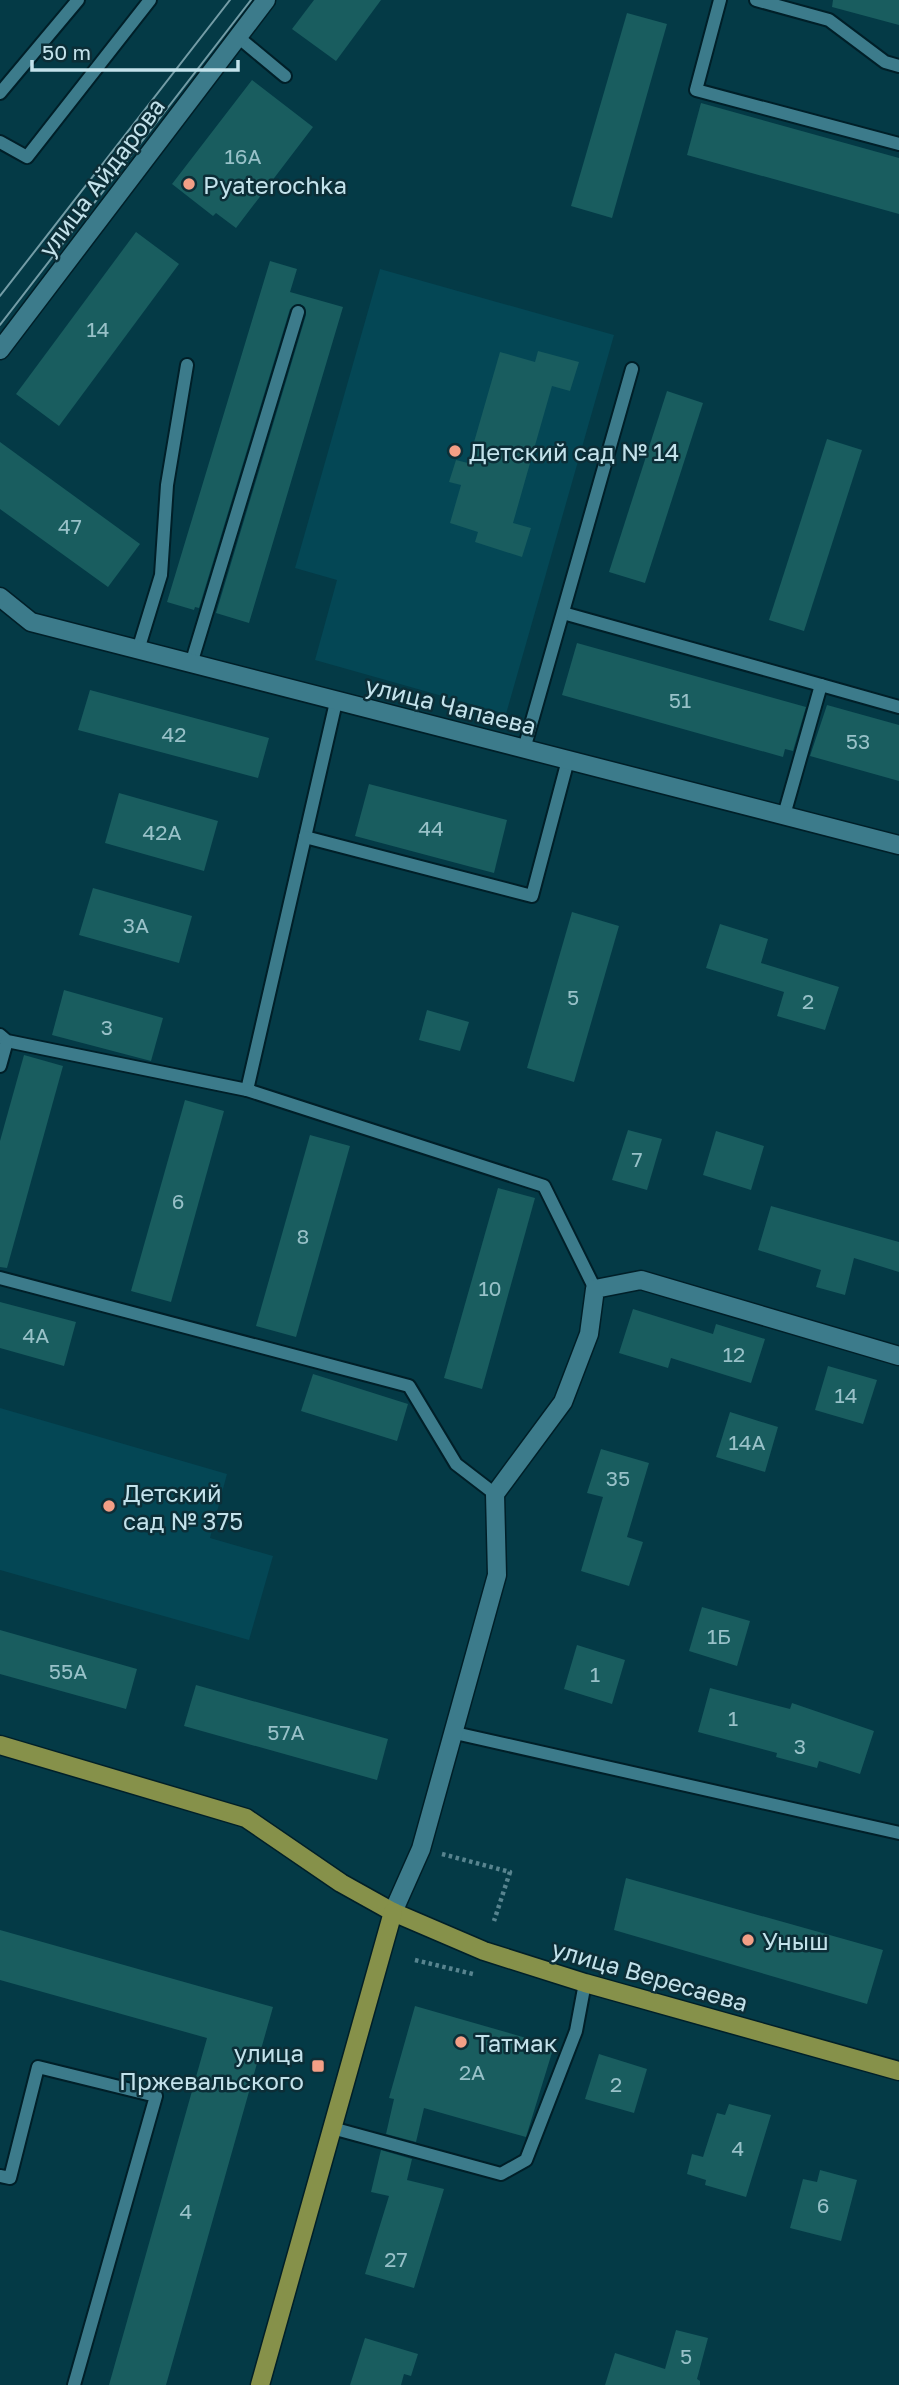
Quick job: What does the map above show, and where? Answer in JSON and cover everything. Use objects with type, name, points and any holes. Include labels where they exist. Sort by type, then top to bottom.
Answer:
[{"type":"main road","name":"улица Вересаева","points":[[0,1745],[246,1818],[341,1883],[393,1912],[484,1951],[585,1983],[899,2071]]},
{"type":"main road","points":[[260,2385],[393,1912]]},
{"type":"street","name":"улица Айдарова","points":[[0,350],[266,0]]},
{"type":"street","name":"улица Чапаева","points":[[0,597],[31,622],[899,845]]},
{"type":"street","points":[[393,1912],[421,1849],[497,1575],[495,1494],[563,1402],[589,1334],[596,1289],[641,1280],[899,1356]]},
{"type":"lane","points":[[0,93],[78,0]]},
{"type":"lane","points":[[0,142],[27,157],[150,0]]},
{"type":"lane","points":[[720,0],[696,90],[899,144]]},
{"type":"lane","points":[[756,0],[829,20],[885,62],[899,66]]},
{"type":"lane","points":[[238,37],[285,76]]},
{"type":"lane","points":[[191,664],[298,312]]},
{"type":"lane","points":[[138,650],[161,575],[167,485],[187,365]]},
{"type":"lane","points":[[524,749],[632,369]]},
{"type":"lane","points":[[563,612],[899,707]]},
{"type":"lane","points":[[783,815],[821,685]]},
{"type":"lane","points":[[247,1090],[336,702]]},
{"type":"lane","points":[[305,836],[532,895],[568,760]]},
{"type":"lane","points":[[0,1066],[4,1038],[247,1090],[544,1186],[596,1289]]},
{"type":"lane","points":[[0,1278],[409,1386],[456,1464],[495,1494]]},
{"type":"lane","points":[[455,1733],[899,1833]]},
{"type":"lane","points":[[332,2127],[501,2174],[526,2160],[576,2031],[585,1983]]},
{"type":"lane","points":[[0,2176],[10,2178],[38,2067],[156,2096],[74,2385]]},
{"type":"path","points":[[440,1854],[510,1872],[494,1922]]},
{"type":"path","points":[[415,1960],[473,1975]]},
{"type":"shaded area","name":"Детский сад № 14","points":[[380,269],[614,335],[506,714],[315,660],[337,580],[295,568]]},
{"type":"shaded area","name":"Детский сад № 375","points":[[0,1408],[227,1474],[210,1538],[273,1556],[249,1640],[0,1570]]},
{"type":"building","points":[[314,0],[381,0],[336,61],[292,29]]},
{"type":"building","points":[[833,0],[899,0],[899,25],[832,7]]},
{"type":"building","points":[[627,13],[667,24],[612,218],[571,206]]},
{"type":"building","points":[[252,80],[313,127],[236,228],[216,213],[213,216],[172,184]]},
{"type":"building","points":[[701,103],[899,158],[899,214],[687,155]]},
{"type":"building","points":[[136,232],[179,264],[59,426],[16,394]]},
{"type":"building","points":[[270,261],[297,269],[290,292],[343,307],[249,623],[216,613],[306,315],[305,307],[300,304],[290,309],[199,608],[195,607],[194,610],[167,602]]},
{"type":"building","points":[[538,351],[579,362],[570,391],[552,386],[513,523],[531,528],[522,557],[475,542],[478,532],[450,523],[461,485],[449,482],[456,460],[468,463],[500,352],[535,362]]},
{"type":"building","points":[[667,391],[703,403],[645,583],[609,572]]},
{"type":"building","points":[[827,439],[862,450],[804,631],[769,620]]},
{"type":"building","points":[[0,442],[140,544],[108,587],[0,509]]},
{"type":"building","points":[[577,643],[806,707],[793,751],[785,749],[783,757],[562,695]]},
{"type":"building","points":[[90,690],[269,738],[258,778],[78,730]]},
{"type":"building","points":[[827,705],[899,725],[899,781],[810,756]]},
{"type":"building","points":[[369,784],[507,820],[494,873],[355,836]]},
{"type":"building","points":[[119,793],[218,821],[204,871],[105,843]]},
{"type":"building","points":[[93,888],[192,916],[179,963],[79,935]]},
{"type":"building","points":[[572,912],[619,926],[574,1082],[527,1068]]},
{"type":"building","points":[[720,924],[768,939],[761,963],[839,987],[825,1030],[777,1016],[784,992],[706,968]]},
{"type":"building","points":[[64,990],[163,1018],[151,1061],[52,1035]]},
{"type":"building","points":[[427,1010],[469,1022],[460,1051],[419,1040]]},
{"type":"building","points":[[24,1055],[63,1066],[7,1268],[0,1267],[0,1141]]},
{"type":"building","points":[[185,1100],[224,1111],[171,1302],[131,1291]]},
{"type":"building","points":[[628,1130],[662,1139],[647,1190],[612,1180]]},
{"type":"building","points":[[716,1131],[764,1146],[751,1190],[703,1175]]},
{"type":"building","points":[[310,1135],[350,1146],[296,1337],[256,1326]]},
{"type":"building","points":[[498,1188],[535,1198],[482,1389],[444,1378]]},
{"type":"building","points":[[771,1206],[899,1242],[899,1272],[854,1258],[845,1295],[816,1287],[821,1270],[758,1250]]},
{"type":"building","points":[[0,1302],[76,1322],[64,1366],[0,1348]]},
{"type":"building","points":[[633,1309],[713,1334],[716,1324],[765,1339],[751,1383],[671,1358],[668,1368],[619,1353]]},
{"type":"building","points":[[828,1366],[877,1380],[863,1424],[815,1410]]},
{"type":"building","points":[[313,1374],[408,1404],[397,1441],[301,1411]]},
{"type":"building","points":[[730,1412],[778,1427],[765,1472],[716,1457]]},
{"type":"building","points":[[601,1449],[649,1463],[627,1537],[643,1542],[629,1586],[581,1571],[603,1497],[587,1493]]},
{"type":"building","points":[[702,1607],[750,1621],[737,1666],[689,1651]]},
{"type":"building","points":[[0,1630],[137,1669],[126,1709],[0,1674]]},
{"type":"building","points":[[577,1645],[625,1660],[612,1704],[564,1689]]},
{"type":"building","points":[[196,1685],[388,1739],[377,1780],[184,1726]]},
{"type":"building","points":[[710,1688],[790,1709],[792,1703],[874,1731],[860,1774],[819,1761],[817,1768],[776,1757],[777,1753],[698,1732]]},
{"type":"building","name":"Уныш","points":[[626,1878],[883,1950],[867,2004],[614,1930]]},
{"type":"building","points":[[0,1930],[273,2007],[166,2385],[109,2385],[207,2038],[0,1980]]},
{"type":"building","points":[[415,2006],[554,2046],[526,2137],[424,2108],[416,2142],[386,2134],[394,2099],[389,2098]]},
{"type":"building","points":[[599,2054],[647,2069],[634,2113],[585,2099]]},
{"type":"building","points":[[729,2104],[771,2115],[746,2197],[705,2185],[706,2180],[687,2174],[692,2154],[703,2157],[717,2113],[725,2115]]},
{"type":"building","points":[[381,2150],[412,2159],[407,2180],[444,2189],[414,2288],[365,2274],[389,2196],[371,2192]]},
{"type":"building","points":[[820,2170],[857,2180],[841,2241],[790,2228],[803,2179],[817,2182]]},
{"type":"building","points":[[676,2330],[708,2338],[697,2379],[700,2385],[605,2385],[615,2353],[665,2369]]},
{"type":"building","points":[[365,2338],[418,2354],[411,2376],[404,2374],[401,2385],[350,2385]]},
{"type":"tram line","points":[[0,296],[230,0]]},
{"type":"tram line","points":[[0,325],[251,0]]},
{"type":"place","name":"Pyaterochka","points":[[189,184]]},
{"type":"place","name":"Детский сад № 14","points":[[455,451]]},
{"type":"place","name":"Детский сад № 375","points":[[109,1506]]},
{"type":"place","name":"Уныш","points":[[748,1940]]},
{"type":"place","name":"Татмак","points":[[461,2042]]},
{"type":"place","name":"улица Пржевальского","points":[[318,2066]]}]
